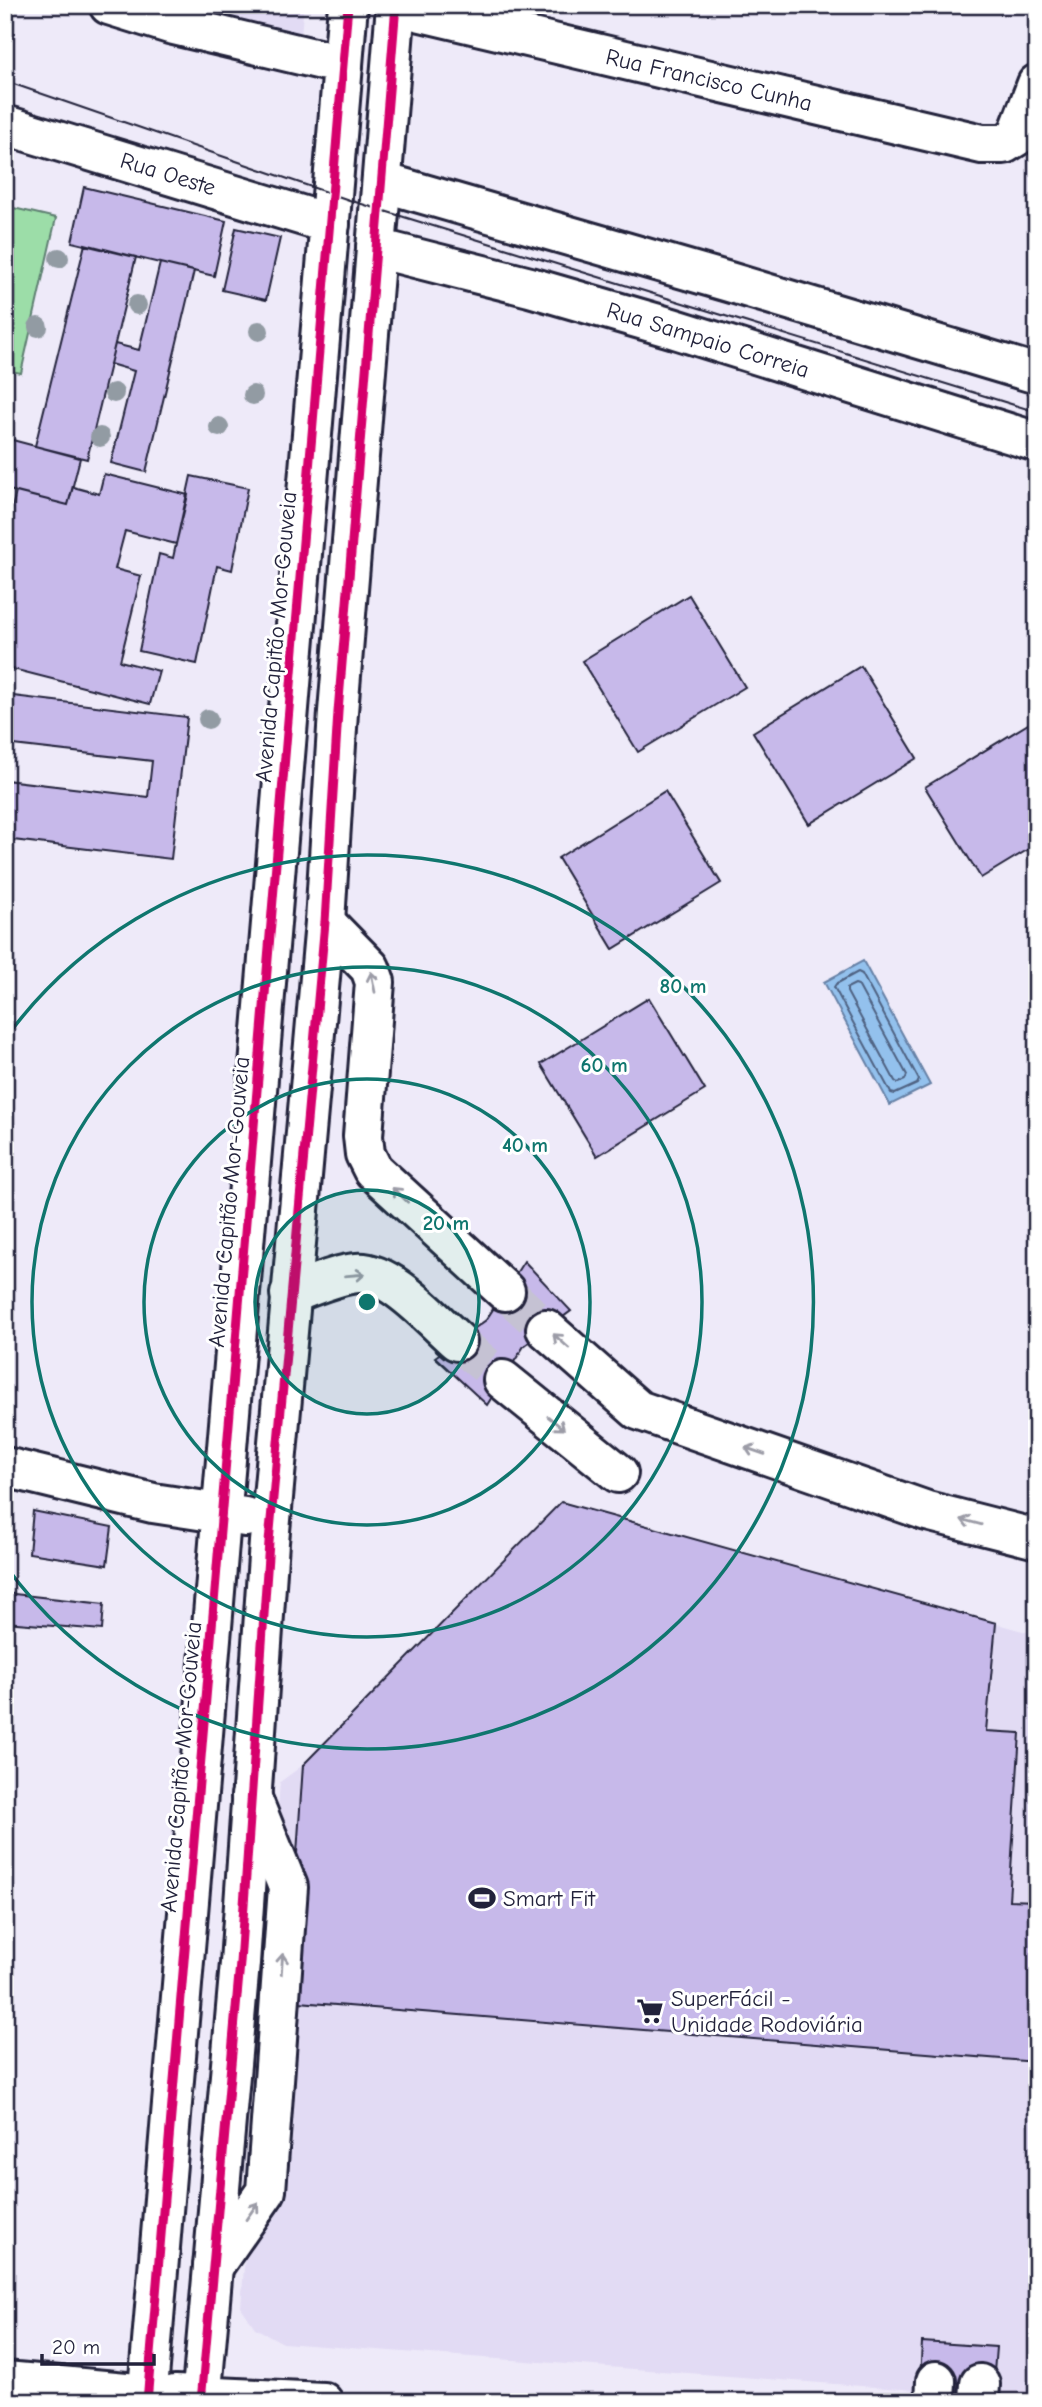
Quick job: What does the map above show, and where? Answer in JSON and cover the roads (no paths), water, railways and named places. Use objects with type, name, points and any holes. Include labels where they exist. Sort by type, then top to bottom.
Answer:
[{"type":"main road","points":[[109,5],[170,23],[343,65]]},
{"type":"main road","name":"Avenida Capitão Mor-Gouveia","points":[[147,2398],[348,5]]},
{"type":"main road","points":[[201,2399],[240,1963],[271,1519],[325,922],[338,712],[396,5]]},
{"type":"main road","name":"Rua Francisco Cunha","points":[[396,5],[982,144],[1004,144],[1012,141],[1019,133],[1037,84]]},
{"type":"main road","name":"Rua Oeste","points":[[5,125],[330,223]]},
{"type":"main road","points":[[382,182],[1037,374]]},
{"type":"main road","name":"Rua Sampaio Correia","points":[[376,248],[530,287],[672,328],[1037,442]]},
{"type":"main road","points":[[325,922],[370,968],[375,982],[363,1136],[365,1154],[373,1170],[505,1291]]},
{"type":"main road","points":[[290,1294],[344,1275],[375,1275],[391,1283],[457,1341]]},
{"type":"main road","points":[[546,1329],[638,1410],[927,1511],[1037,1539]]},
{"type":"main road","points":[[503,1380],[618,1473]]},
{"type":"main road","points":[[5,1467],[153,1503],[221,1515],[271,1519]]},
{"type":"main road","points":[[213,2267],[266,2191],[281,2027],[288,1887],[251,1796]]},
{"type":"main road","points":[[5,2381],[147,2398],[323,2402]]},
{"type":"water","points":[[863,961],[930,1085],[890,1105],[824,982]]},
{"type":"tunnel","points":[[505,1291],[546,1329]]},
{"type":"tunnel","points":[[457,1341],[503,1380]]},
{"type":"tram line","points":[[5,81],[352,201],[1037,412]]},
{"type":"place","name":"Smart Fit","points":[[482,1898]]},
{"type":"place","name":"SuperFácil - Unidade Rodoviária","points":[[650,2011]]}]
